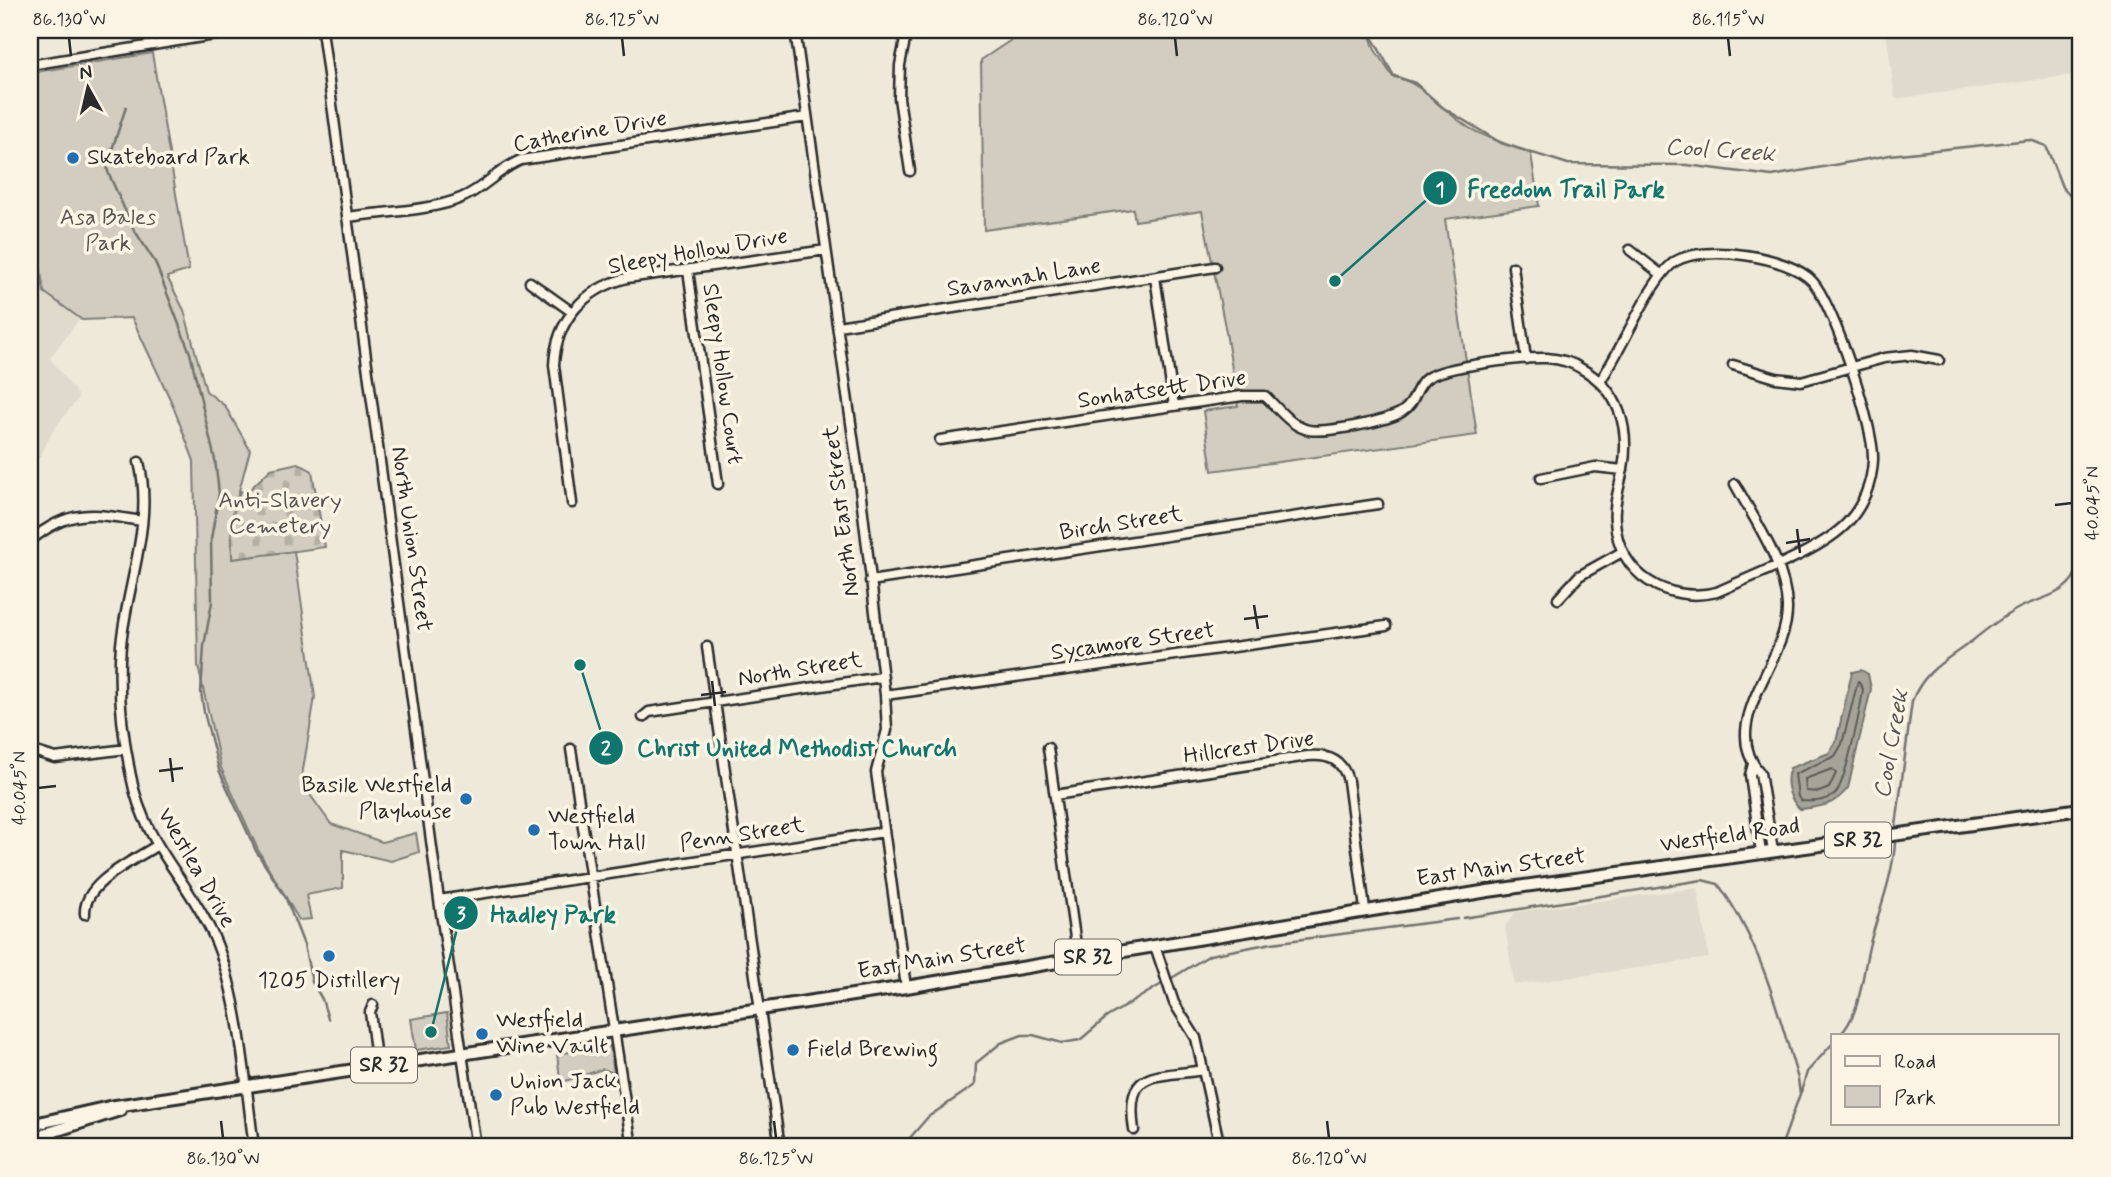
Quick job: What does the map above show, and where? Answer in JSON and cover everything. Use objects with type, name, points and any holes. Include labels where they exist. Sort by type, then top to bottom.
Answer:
[{"type":"main road","name":"Westfield Road","points":[[1635,870],[2081,809]]},
{"type":"main road","name":"East Main Street","points":[[462,1054],[906,987],[1365,909],[1635,870]]},
{"type":"main road","name":"SR 32","points":[[30,1125],[72,1113],[462,1054]]},
{"type":"main road","name":"SR 32","points":[[30,1139],[153,1100]]},
{"type":"street","points":[[30,65],[245,30]]},
{"type":"street","name":"North Union Street","points":[[322,30],[439,900],[476,1147]]},
{"type":"street","name":"North East Street","points":[[795,30],[838,326],[885,695],[887,730],[876,766],[906,987]]},
{"type":"street","points":[[907,30],[900,65],[899,98],[910,171]]},
{"type":"street","name":"Catherine Drive","points":[[348,217],[453,202],[473,193],[499,171],[520,160],[807,117]]},
{"type":"street","name":"Sleepy Hollow Drive","points":[[572,503],[554,365],[558,337],[583,299],[604,285],[628,278],[826,250]]},
{"type":"street","points":[[1630,250],[1662,275]]},
{"type":"street","points":[[1701,253],[1762,259],[1791,267],[1811,280],[1826,302],[1872,437],[1873,460],[1869,485],[1857,511],[1836,533],[1717,592],[1681,595],[1666,591],[1640,576],[1622,552],[1614,514],[1626,442],[1622,416],[1600,381],[1662,275],[1676,261],[1701,253]]},
{"type":"street","name":"Savannah Lane","points":[[838,326],[1215,267]]},
{"type":"street","points":[[1513,267],[1526,359]]},
{"type":"street","name":"Sleepy Hollow Court","points":[[688,270],[718,484]]},
{"type":"street","points":[[1155,277],[1174,406]]},
{"type":"street","points":[[530,282],[572,312]]},
{"type":"street","points":[[1733,365],[1776,379],[1801,381],[1899,356],[1939,360]]},
{"type":"street","name":"Sonhatsett Drive","points":[[940,440],[1242,396],[1265,396],[1293,423],[1309,431],[1395,416],[1411,405],[1421,384],[1436,373],[1526,359],[1570,362],[1600,381]]},
{"type":"street","name":"Westlea Drive","points":[[139,462],[145,492],[121,643],[121,707],[126,748],[138,803],[156,846],[194,900],[222,957],[254,1147]]},
{"type":"street","points":[[1541,478],[1595,467],[1623,470]]},
{"type":"street","points":[[1735,484],[1784,584],[1787,619],[1782,642],[1748,716],[1747,728],[1753,764],[1750,775],[1761,853]]},
{"type":"street","name":"Birch Street","points":[[870,581],[1378,504]]},
{"type":"street","points":[[30,541],[51,525],[71,516],[91,514],[142,521]]},
{"type":"street","points":[[1558,599],[1578,576],[1622,552]]},
{"type":"street","name":"Sycamore Street","points":[[885,695],[1386,626]]},
{"type":"street","points":[[707,647],[780,1147]]},
{"type":"street","name":"North Street","points":[[643,717],[649,712],[882,677]]},
{"type":"street","points":[[30,750],[55,758],[126,748]]},
{"type":"street","points":[[1048,748],[1078,959]]},
{"type":"street","points":[[572,749],[632,1147]]},
{"type":"street","name":"Hillcrest Drive","points":[[1055,795],[1308,756],[1331,757],[1340,764],[1348,781],[1365,909]]},
{"type":"street","points":[[1753,764],[1760,773],[1773,851]]},
{"type":"street","name":"Penn Street","points":[[439,900],[884,832]]},
{"type":"street","points":[[85,915],[86,903],[94,891],[156,846]]},
{"type":"street","points":[[1155,946],[1167,985],[1196,1038],[1220,1147]]},
{"type":"street","points":[[373,1005],[370,1012],[377,1066]]},
{"type":"street","points":[[1134,1130],[1132,1097],[1138,1085],[1153,1078],[1203,1070]]},
{"type":"shaded area","points":[[1886,30],[2081,30],[2081,74],[1895,99]]},
{"type":"shaded area","points":[[30,199],[44,292],[80,318],[50,358],[79,397],[52,432],[40,457],[30,459]]},
{"type":"shaded area","points":[[1697,888],[1709,958],[1514,985],[1505,926],[1516,912]]},
{"type":"green space","points":[[1016,30],[1368,30],[1375,50],[1393,77],[1414,85],[1475,131],[1531,154],[1539,206],[1445,219],[1477,435],[1212,471],[1203,411],[1238,406],[1202,211],[1135,221],[1133,209],[984,230],[981,60],[1017,36]]},
{"type":"green space","name":"Asa Bales Park","points":[[152,53],[189,270],[167,277],[184,310],[206,391],[225,406],[250,450],[231,521],[232,559],[294,551],[315,697],[301,782],[331,824],[382,842],[416,833],[419,852],[391,861],[343,850],[343,888],[306,895],[311,919],[299,920],[258,850],[221,768],[198,666],[194,461],[171,401],[132,318],[82,320],[44,292],[30,199],[30,73]]},
{"type":"green space","name":"Anti-Slavery Cemetery","points":[[298,463],[312,471],[325,547],[232,560],[231,521],[240,491],[246,493],[271,469]]},
{"type":"green space","points":[[447,1013],[451,1045],[416,1050],[411,1019]]},
{"type":"green space","points":[[610,1046],[614,1073],[603,1069],[562,1082],[561,1086],[557,1054]]},
{"type":"water","points":[[1861,670],[1868,674],[1871,689],[1848,788],[1838,799],[1827,804],[1800,809],[1789,790],[1787,779],[1790,768],[1829,753],[1836,742],[1852,672]]},
{"type":"waterway","name":"Cool Creek","points":[[1368,30],[1394,76],[1415,83],[1442,107],[1501,143],[1568,164],[1687,165],[1772,176],[1890,155],[2030,140],[2046,146],[2062,187],[2081,208]]},
{"type":"waterway","points":[[126,107],[107,165],[108,172],[133,228],[155,262],[190,353],[215,460],[219,493],[211,539],[212,602],[204,646],[201,692],[204,712],[219,770],[256,851],[285,896],[304,945],[312,982],[322,999],[328,1019]]},
{"type":"waterway","name":"Cool Creek","points":[[1896,826],[1912,701],[1917,690],[1937,666],[1996,622],[2066,586],[2077,569],[2081,541]]},
{"type":"waterway","name":"Cool Creek","points":[[1841,1034],[1857,1004],[1870,943],[1891,870],[1895,844]]},
{"type":"waterway","points":[[1463,918],[1702,880],[1718,884],[1745,929],[1766,977],[1798,1079],[1800,1094],[1781,1147]]},
{"type":"waterway","points":[[902,1147],[928,1117],[975,1085],[976,1063],[1001,1043],[1022,1035],[1033,1035],[1062,1043],[1080,1040],[1107,1017],[1210,955],[1272,943],[1457,919]]},
{"type":"waterway","name":"Cool Creek","points":[[1801,1092],[1807,1072],[1831,1045]]},
{"type":"place","name":"Skateboard Park","points":[[73,158]]},
{"type":"place","name":"Freedom Trail Park","points":[[1335,281]]},
{"type":"place","name":"Christ United Methodist Church","points":[[580,665]]},
{"type":"place","name":"Basile Westfield Playhouse","points":[[466,799]]},
{"type":"place","name":"Westfield Town Hall","points":[[534,830]]},
{"type":"place","name":"1205 Distillery","points":[[329,956]]},
{"type":"place","name":"Hadley Park","points":[[431,1032]]},
{"type":"place","name":"Westfield Wine Vault","points":[[482,1034]]},
{"type":"place","name":"Field Brewing","points":[[793,1050]]},
{"type":"place","name":"Union Jack Pub Westfield","points":[[496,1095]]}]
